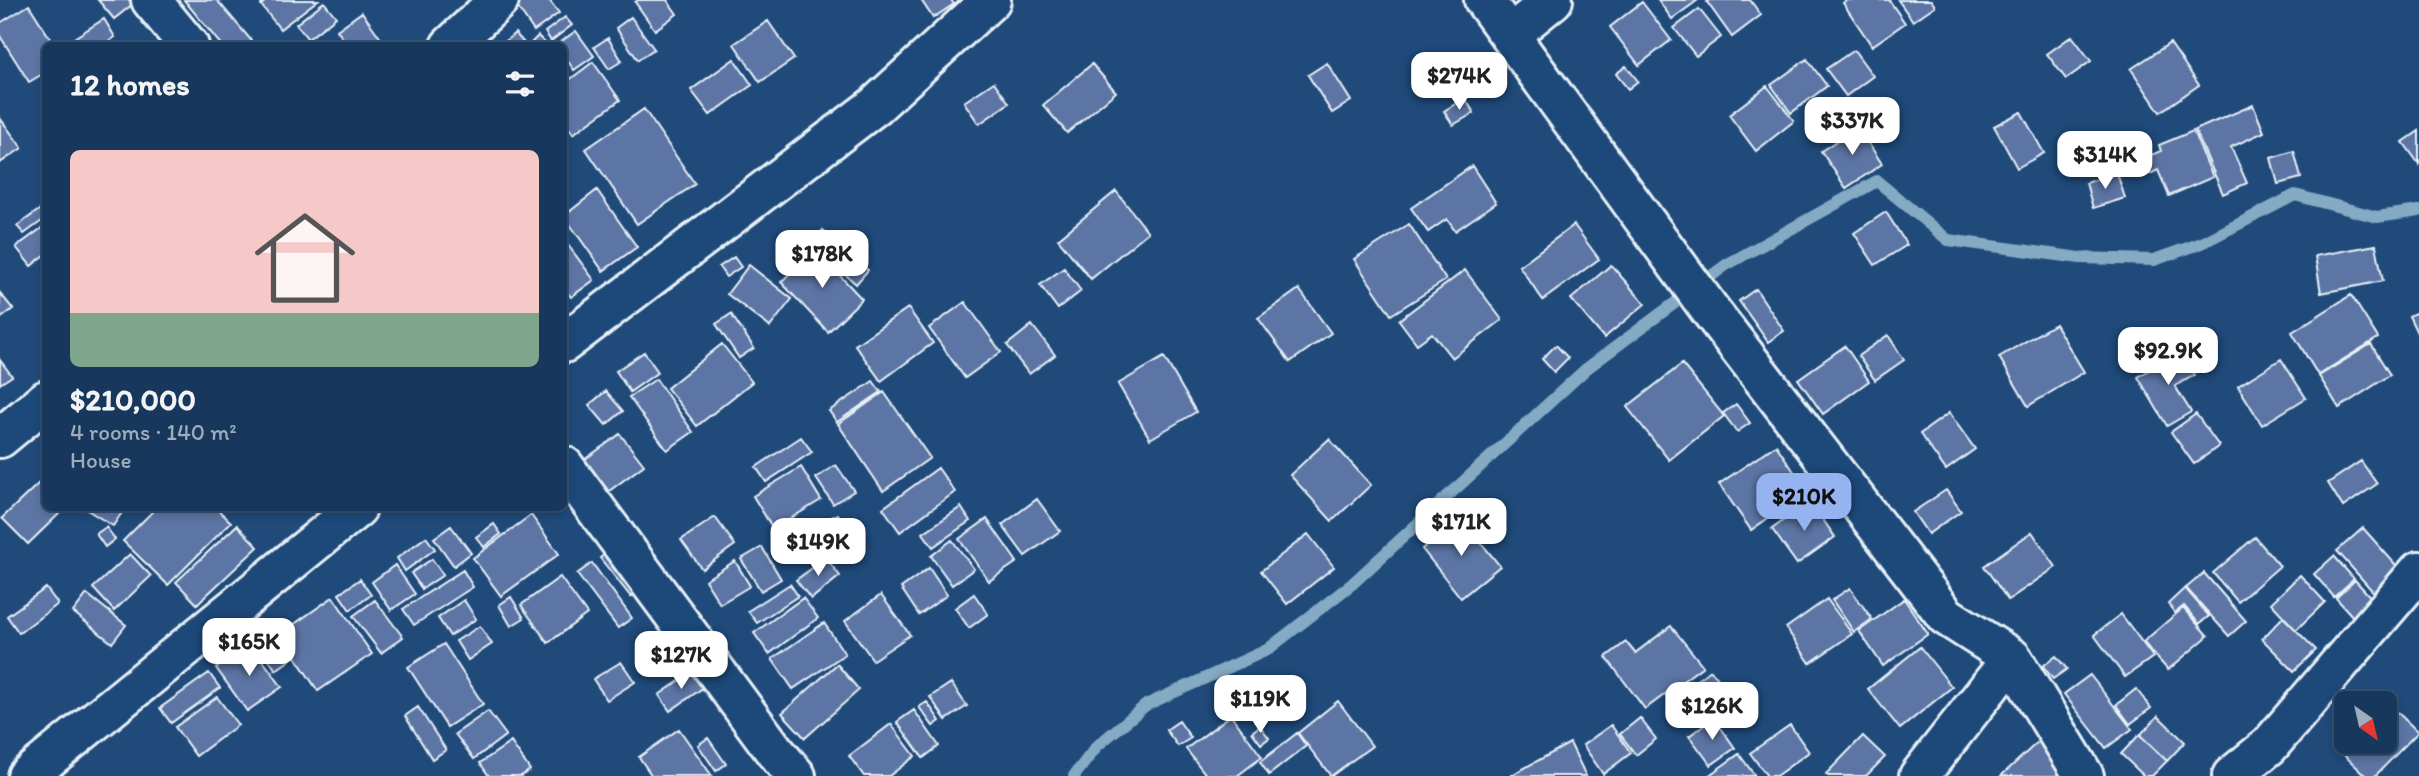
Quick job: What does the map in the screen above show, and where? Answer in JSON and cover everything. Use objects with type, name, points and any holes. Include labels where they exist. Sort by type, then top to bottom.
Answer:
[{"type":"street","points":[[151,0],[186,42]]},
{"type":"street","points":[[454,42],[499,0]]},
{"type":"street","points":[[567,341],[875,106],[991,0]]},
{"type":"street","points":[[1484,0],[1710,310],[1946,616],[2012,658],[2084,776]]},
{"type":"street","points":[[1511,34],[1553,0]]},
{"type":"street","points":[[0,438],[42,403]]},
{"type":"street","points":[[567,470],[796,776]]},
{"type":"street","points":[[27,776],[353,511]]},
{"type":"street","points":[[2232,776],[2269,746],[2419,571]]},
{"type":"street","points":[[1919,776],[2012,658]]},
{"type":"building","points":[[98,0],[138,0],[114,19]]},
{"type":"building","points":[[184,0],[217,0],[253,42],[219,42]]},
{"type":"building","points":[[267,0],[318,0],[280,29],[261,5]]},
{"type":"building","points":[[549,0],[559,13],[534,31],[513,1]]},
{"type":"building","points":[[667,0],[677,14],[655,30],[635,2]]},
{"type":"building","points":[[921,0],[951,0],[954,4],[933,18]]},
{"type":"building","points":[[1658,0],[1698,0],[1672,19]]},
{"type":"building","points":[[1750,0],[1761,15],[1732,37],[1707,2]]},
{"type":"building","points":[[1847,0],[1889,0],[1905,23],[1872,46],[1843,3]]},
{"type":"building","points":[[1898,0],[1931,0],[1935,6],[1913,21]]},
{"type":"building","points":[[324,2],[336,17],[308,39],[296,24]]},
{"type":"building","points":[[1642,2],[1671,40],[1639,65],[1610,27]]},
{"type":"building","points":[[29,5],[52,42],[42,42],[42,74],[29,82],[0,36],[0,23]]},
{"type":"building","points":[[1699,9],[1721,37],[1696,56],[1674,28]]},
{"type":"building","points":[[362,12],[383,42],[345,42],[337,30]]},
{"type":"building","points":[[565,17],[572,25],[551,41],[545,32]]},
{"type":"building","points":[[631,17],[654,49],[638,60],[616,28]]},
{"type":"building","points":[[104,19],[115,37],[108,42],[76,42],[74,38]]},
{"type":"building","points":[[768,21],[794,59],[760,82],[734,44]]},
{"type":"building","points":[[576,31],[594,56],[574,70],[567,60],[567,42],[560,42]]},
{"type":"building","points":[[515,33],[523,42],[505,42]]},
{"type":"building","points":[[538,36],[544,42],[532,42]]},
{"type":"building","points":[[2072,36],[2091,61],[2066,79],[2047,54]]},
{"type":"building","points":[[608,38],[622,61],[609,69],[594,47]]},
{"type":"building","points":[[2170,43],[2199,85],[2160,112],[2131,69]]},
{"type":"building","points":[[1854,50],[1873,76],[1846,96],[1826,69]]},
{"type":"building","points":[[734,59],[752,85],[710,115],[691,90]]},
{"type":"building","points":[[1807,59],[1827,86],[1791,113],[1771,85]]},
{"type":"building","points":[[593,62],[620,100],[573,134],[567,125],[567,82]]},
{"type":"building","points":[[1327,63],[1351,101],[1332,113],[1308,75]]},
{"type":"building","points":[[1092,64],[1116,92],[1067,133],[1043,105]]},
{"type":"building","points":[[1626,66],[1638,81],[1628,89],[1616,74]]},
{"type":"building","points":[[994,82],[1009,103],[979,124],[964,102]]},
{"type":"building","points":[[1767,86],[1794,121],[1756,151],[1729,115]]},
{"type":"building","points":[[1465,98],[1474,113],[1453,125],[1444,111]]},
{"type":"building","points":[[2253,105],[2264,132],[2231,147],[2247,183],[2223,194],[2195,130]]},
{"type":"building","points":[[644,109],[695,184],[637,224],[586,149]]},
{"type":"building","points":[[2021,112],[2044,153],[2017,168],[1994,126]]},
{"type":"building","points":[[0,118],[22,148],[0,163]]},
{"type":"building","points":[[1858,127],[1882,164],[1846,188],[1821,151]]},
{"type":"building","points":[[2193,131],[2213,177],[2169,196],[2158,170],[2150,174],[2144,158],[2161,151],[2159,145]]},
{"type":"building","points":[[2419,131],[2419,164],[2403,142]]},
{"type":"building","points":[[2294,151],[2301,178],[2278,184],[2271,158]]},
{"type":"building","points":[[1472,166],[1496,203],[1455,231],[1447,219],[1428,232],[1411,208]]},
{"type":"building","points":[[2117,173],[2125,198],[2093,208],[2086,183]]},
{"type":"building","points":[[597,190],[637,247],[603,271],[567,220],[567,214]]},
{"type":"building","points":[[1116,191],[1148,232],[1091,279],[1058,239]]},
{"type":"building","points":[[42,208],[42,221],[24,234],[17,226]]},
{"type":"building","points":[[1886,212],[1907,245],[1875,265],[1854,233]]},
{"type":"building","points":[[1409,224],[1446,280],[1391,315],[1354,259]]},
{"type":"building","points":[[1574,225],[1599,259],[1543,300],[1519,266]]},
{"type":"building","points":[[42,228],[42,257],[31,266],[16,247]]},
{"type":"building","points":[[823,230],[868,270],[856,284],[811,243]]},
{"type":"building","points":[[2376,245],[2383,281],[2321,293],[2315,256]]},
{"type":"building","points":[[567,246],[594,280],[571,297],[567,292]]},
{"type":"building","points":[[815,249],[862,299],[828,332],[781,282]]},
{"type":"building","points":[[734,257],[741,267],[726,277],[719,267]]},
{"type":"building","points":[[749,265],[792,299],[770,327],[727,294]]},
{"type":"building","points":[[1611,265],[1645,304],[1604,338],[1571,299]]},
{"type":"building","points":[[1064,268],[1081,291],[1058,309],[1040,285]]},
{"type":"building","points":[[1465,270],[1502,320],[1452,358],[1432,333],[1417,344],[1399,320]]},
{"type":"building","points":[[1299,289],[1331,333],[1290,362],[1258,318]]},
{"type":"building","points":[[1756,289],[1784,331],[1768,342],[1739,301]]},
{"type":"building","points":[[0,293],[13,309],[0,319]]},
{"type":"building","points":[[2351,295],[2378,338],[2318,375],[2292,332]]},
{"type":"building","points":[[965,302],[1001,352],[965,378],[929,328]]},
{"type":"building","points":[[908,308],[933,343],[881,381],[855,345]]},
{"type":"building","points":[[2419,311],[2419,337],[2409,316]]},
{"type":"building","points":[[731,314],[754,348],[739,358],[716,324]]},
{"type":"building","points":[[2055,324],[2084,372],[2028,406],[1999,357]]},
{"type":"building","points":[[1032,325],[1055,355],[1029,374],[1007,345]]},
{"type":"building","points":[[1888,335],[1904,360],[1875,380],[1858,356]]},
{"type":"building","points":[[722,344],[752,382],[697,426],[667,388]]},
{"type":"building","points":[[2371,344],[2390,375],[2339,408],[2319,376]]},
{"type":"building","points":[[1556,345],[1568,358],[1554,372],[1542,359]]},
{"type":"building","points":[[1845,346],[1869,381],[1823,414],[1798,379]]},
{"type":"building","points":[[2180,351],[2195,375],[2175,386],[2191,412],[2167,426],[2138,377]]},
{"type":"building","points":[[644,352],[658,372],[630,392],[616,371]]},
{"type":"building","points":[[1164,357],[1196,412],[1150,439],[1118,384]]},
{"type":"building","points":[[2281,359],[2306,398],[2262,425],[2238,386]]},
{"type":"building","points":[[0,360],[12,376],[0,384]]},
{"type":"building","points":[[1682,364],[1724,416],[1669,460],[1627,407]]},
{"type":"building","points":[[656,379],[693,432],[667,450],[629,397]]},
{"type":"building","points":[[873,381],[881,392],[837,422],[829,411]]},
{"type":"building","points":[[606,391],[623,411],[606,425],[589,405]]},
{"type":"building","points":[[884,392],[930,458],[883,491],[838,424]]},
{"type":"building","points":[[1736,404],[1750,423],[1737,432],[1723,413]]},
{"type":"building","points":[[1949,413],[1975,449],[1946,470],[1920,434]]},
{"type":"building","points":[[2196,414],[2219,446],[2194,464],[2171,432]]},
{"type":"building","points":[[620,434],[644,465],[597,500],[573,468]]},
{"type":"building","points":[[801,437],[812,452],[766,482],[756,467]]},
{"type":"building","points":[[1329,439],[1371,485],[1332,521],[1290,475]]},
{"type":"building","points":[[1776,445],[1807,491],[1751,530],[1719,484]]},
{"type":"building","points":[[2361,461],[2377,484],[2343,507],[2328,483]]},
{"type":"building","points":[[836,465],[854,491],[833,504],[816,478]]},
{"type":"building","points":[[801,467],[821,500],[773,529],[753,496]]},
{"type":"building","points":[[938,468],[955,492],[900,532],[883,508]]},
{"type":"building","points":[[39,483],[42,486],[42,511],[62,511],[28,544],[2,518]]},
{"type":"building","points":[[1946,490],[1961,511],[1928,534],[1913,512]]},
{"type":"building","points":[[1037,499],[1060,531],[1025,556],[1002,525]]},
{"type":"building","points":[[1810,501],[1835,537],[1797,564],[1772,529]]},
{"type":"building","points":[[961,507],[970,521],[933,547],[923,533]]},
{"type":"building","points":[[89,511],[123,511],[113,526]]},
{"type":"building","points":[[153,511],[219,511],[231,522],[168,585],[123,541]]},
{"type":"building","points":[[838,514],[846,529],[834,536],[826,520]]},
{"type":"building","points":[[531,515],[559,554],[501,596],[473,558]]},
{"type":"building","points":[[715,517],[735,545],[702,569],[681,540]]},
{"type":"building","points":[[1461,518],[1500,566],[1461,598],[1422,549]]},
{"type":"building","points":[[987,519],[1017,562],[989,581],[959,539]]},
{"type":"building","points":[[494,524],[501,534],[484,547],[476,537]]},
{"type":"building","points":[[237,525],[258,547],[197,604],[176,582]]},
{"type":"building","points":[[451,526],[471,553],[454,566],[434,538]]},
{"type":"building","points":[[106,527],[115,539],[105,547],[96,534]]},
{"type":"building","points":[[2363,528],[2403,573],[2377,596],[2337,551]]},
{"type":"building","points":[[2032,532],[2056,567],[2008,600],[1984,566]]},
{"type":"building","points":[[1308,534],[1334,567],[1287,604],[1261,571]]},
{"type":"building","points":[[426,537],[435,549],[405,571],[397,558]]},
{"type":"building","points":[[2255,537],[2280,566],[2238,602],[2213,573]]},
{"type":"building","points":[[952,540],[974,569],[952,585],[931,556]]},
{"type":"building","points":[[762,547],[781,579],[761,591],[741,559]]},
{"type":"building","points":[[612,549],[643,587],[631,597],[600,558]]},
{"type":"building","points":[[130,554],[151,576],[114,611],[93,588]]},
{"type":"building","points":[[2334,556],[2354,579],[2334,597],[2314,574]]},
{"type":"building","points":[[826,558],[840,576],[811,599],[796,580]]},
{"type":"building","points":[[432,559],[443,575],[422,589],[411,573]]},
{"type":"building","points":[[735,561],[750,586],[720,604],[705,580]]},
{"type":"building","points":[[592,563],[632,618],[618,628],[577,574]]},
{"type":"building","points":[[395,565],[415,594],[391,610],[372,582]]},
{"type":"building","points":[[929,568],[947,595],[919,615],[901,588]]},
{"type":"building","points":[[463,570],[473,587],[414,625],[403,609]]},
{"type":"building","points":[[2204,573],[2246,621],[2229,636],[2186,588]]},
{"type":"building","points":[[2300,575],[2325,602],[2296,630],[2271,603]]},
{"type":"building","points":[[560,577],[587,614],[548,643],[521,605]]},
{"type":"building","points":[[360,579],[371,595],[350,610],[339,594]]},
{"type":"building","points":[[2355,580],[2374,601],[2354,618],[2336,598]]},
{"type":"building","points":[[790,584],[798,596],[757,623],[748,611]]},
{"type":"building","points":[[46,588],[58,604],[19,633],[7,616]]},
{"type":"building","points":[[1850,588],[1872,619],[1854,632],[1832,600]]},
{"type":"building","points":[[2185,588],[2209,616],[2199,624],[2184,606],[2175,613],[2168,604]]},
{"type":"building","points":[[87,594],[126,625],[112,643],[73,612]]},
{"type":"building","points":[[974,594],[988,614],[969,628],[955,608]]},
{"type":"building","points":[[881,595],[910,635],[873,660],[845,621]]},
{"type":"building","points":[[333,597],[372,654],[318,691],[280,634]]},
{"type":"building","points":[[511,597],[524,618],[511,626],[499,605]]},
{"type":"building","points":[[803,598],[818,618],[769,654],[754,633]]},
{"type":"building","points":[[1827,599],[1852,634],[1810,663],[1786,628]]},
{"type":"building","points":[[1904,599],[1928,634],[1883,666],[1859,631]]},
{"type":"building","points":[[375,600],[403,637],[381,653],[353,616]]},
{"type":"building","points":[[464,600],[476,619],[450,636],[438,618]]},
{"type":"building","points":[[2183,608],[2208,636],[2168,670],[2143,642]]},
{"type":"building","points":[[2121,614],[2153,657],[2125,677],[2094,635]]},
{"type":"building","points":[[2283,617],[2316,650],[2294,671],[2262,639]]},
{"type":"building","points":[[824,623],[845,654],[793,689],[772,659]]},
{"type":"building","points":[[264,624],[290,660],[276,670],[251,634]]},
{"type":"building","points":[[480,626],[492,644],[468,660],[456,641]]},
{"type":"building","points":[[1671,626],[1703,666],[1645,709],[1606,657],[1626,642],[1635,653]]},
{"type":"building","points":[[251,644],[282,687],[247,711],[216,668]]},
{"type":"building","points":[[444,644],[483,704],[447,727],[408,667]]},
{"type":"building","points":[[1920,647],[1952,687],[1900,729],[1868,689]]},
{"type":"building","points":[[2056,656],[2067,669],[2053,679],[2043,666]]},
{"type":"building","points":[[621,662],[635,682],[607,700],[593,679]]},
{"type":"building","points":[[837,664],[859,690],[805,738],[782,713]]},
{"type":"building","points":[[1711,670],[1719,680],[1702,692],[1694,682]]},
{"type":"building","points":[[692,672],[704,687],[670,711],[659,695]]},
{"type":"building","points":[[209,673],[220,688],[171,723],[160,708]]},
{"type":"building","points":[[2090,675],[2132,729],[2106,748],[2064,694]]},
{"type":"building","points":[[951,683],[967,706],[946,720],[930,697]]},
{"type":"building","points":[[2136,689],[2151,708],[2130,724],[2116,705]]},
{"type":"building","points":[[217,697],[238,725],[196,756],[175,727]]},
{"type":"building","points":[[1338,701],[1372,746],[1331,776],[1298,733]]},
{"type":"building","points":[[927,702],[940,721],[933,726],[919,707]]},
{"type":"building","points":[[418,707],[446,750],[432,759],[405,716]]},
{"type":"building","points":[[914,710],[939,746],[923,758],[897,722]]},
{"type":"building","points":[[488,711],[506,735],[474,759],[455,734]]},
{"type":"building","points":[[2398,713],[2418,732],[2398,752]]},
{"type":"building","points":[[1231,715],[1262,757],[1237,776],[1207,776],[1186,749]]},
{"type":"building","points":[[2158,716],[2185,742],[2167,761],[2140,735]]},
{"type":"building","points":[[1640,718],[1656,739],[1636,755],[1620,734]]},
{"type":"building","points":[[1714,718],[1735,748],[1711,765],[1689,736]]},
{"type":"building","points":[[1179,721],[1191,738],[1178,746],[1166,730]]},
{"type":"building","points":[[891,724],[915,756],[889,776],[864,776],[849,756]]},
{"type":"building","points":[[1611,725],[1631,753],[1603,774],[1583,745]]},
{"type":"building","points":[[1790,725],[1809,752],[1776,776],[1767,776],[1750,753]]},
{"type":"building","points":[[1260,726],[1269,738],[1261,744],[1252,732]]},
{"type":"building","points":[[679,729],[712,776],[652,776],[639,757]]},
{"type":"building","points":[[1297,733],[1306,746],[1269,775],[1260,762]]},
{"type":"building","points":[[2139,735],[2167,761],[2152,776],[2144,776],[2121,754]]},
{"type":"building","points":[[1863,736],[1885,757],[1866,776],[1828,776],[1826,774]]},
{"type":"building","points":[[708,738],[726,764],[716,771],[698,745]]},
{"type":"building","points":[[2041,739],[2072,776],[2001,776]]},
{"type":"building","points":[[511,742],[530,770],[521,776],[489,776],[480,763]]},
{"type":"building","points":[[1570,743],[1586,776],[1510,776]]},
{"type":"building","points":[[1739,754],[1755,776],[1708,776]]},
{"type":"building","points":[[2343,754],[2396,754],[2375,776],[2366,776]]},
{"type":"waterway","points":[[1074,776],[1097,746],[1146,705],[1267,650],[1352,584],[1586,369],[1726,265],[1877,181],[1948,240],[2080,258],[2154,260],[2202,243],[2295,195],[2377,217],[2419,211]]}]
